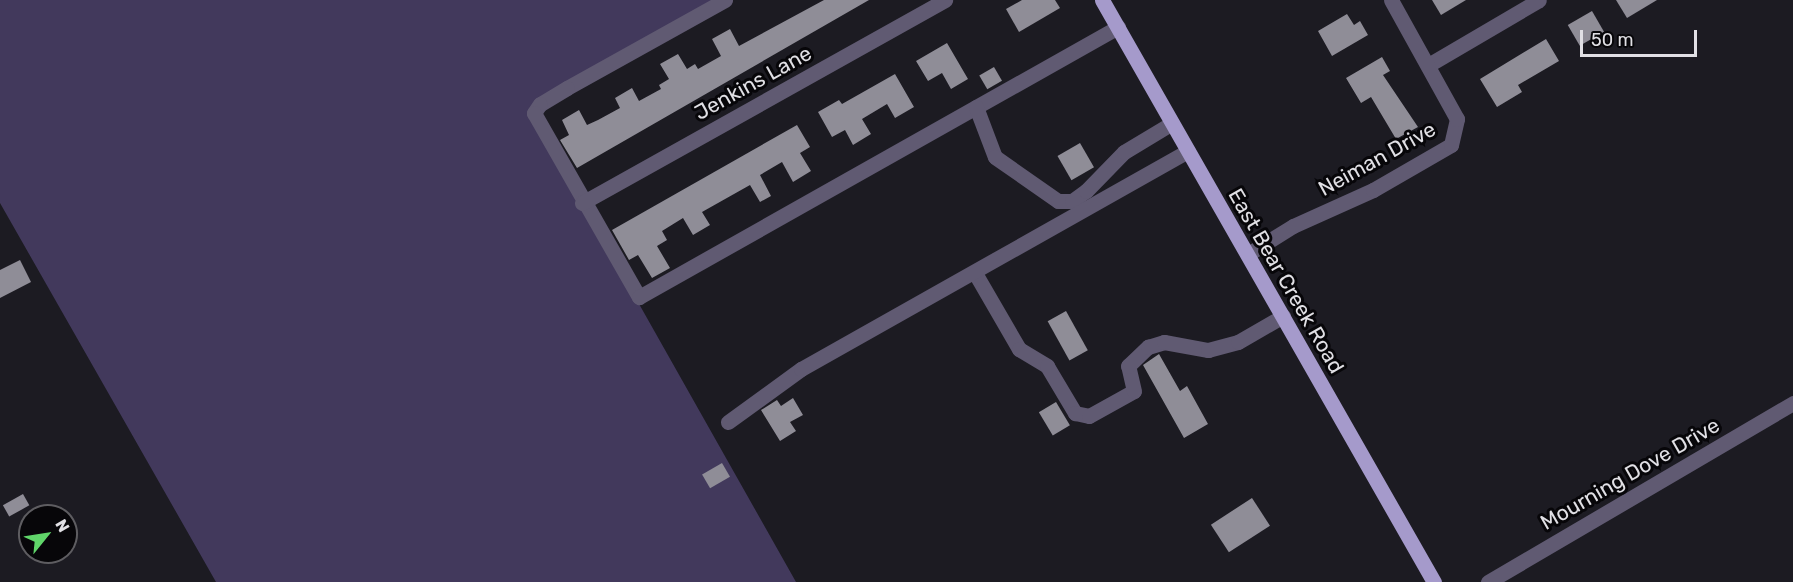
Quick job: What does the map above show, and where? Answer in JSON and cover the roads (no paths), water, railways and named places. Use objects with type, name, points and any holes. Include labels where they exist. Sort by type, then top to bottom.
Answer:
[{"type":"main road","name":"East Bear Creek Road","points":[[1102,0],[1434,582]]},
{"type":"street","points":[[725,0],[567,88],[540,104],[534,113],[582,203],[639,297],[1118,27]]},
{"type":"street","name":"Jenkins Lane","points":[[582,203],[945,0]]},
{"type":"street","name":"Neiman Drive","points":[[1248,254],[1293,226],[1373,190],[1451,145],[1457,119],[1430,64],[1391,0]]},
{"type":"street","points":[[1430,64],[1539,0]]},
{"type":"street","points":[[976,108],[995,157],[1058,201],[1079,196],[1124,152],[1172,123]]},
{"type":"street","points":[[728,422],[801,369],[1188,152]]},
{"type":"street","points":[[975,273],[1019,349],[1047,366],[1075,413],[1089,416],[1134,391],[1128,366],[1148,347],[1164,342],[1208,350],[1238,342],[1283,316]]},
{"type":"street","name":"Mourning Dove Drive","points":[[1488,582],[1793,403]]}]
